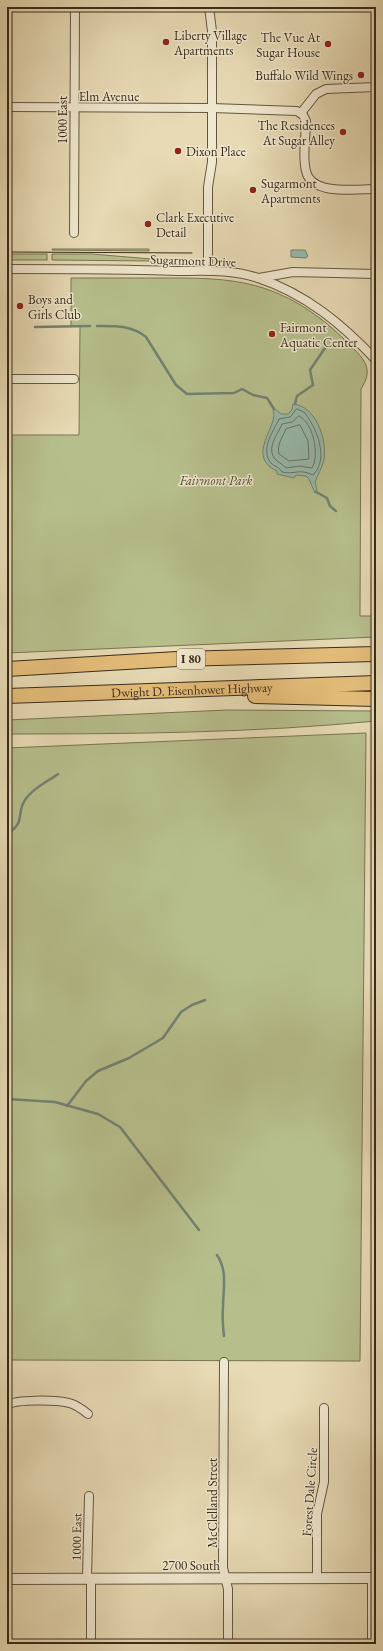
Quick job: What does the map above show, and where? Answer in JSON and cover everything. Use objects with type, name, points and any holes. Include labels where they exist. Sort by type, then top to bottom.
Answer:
[{"type":"highway","name":"I 80","points":[[7,669],[177,659],[376,654]]},
{"type":"highway","name":"Dwight D. Eisenhower Highway","points":[[7,696],[376,683]]},
{"type":"highway","points":[[96,692],[376,699]]},
{"type":"street","name":"1000 East","points":[[74,233],[75,7]]},
{"type":"street","points":[[208,271],[208,190],[212,162],[212,31],[209,7]]},
{"type":"street","points":[[376,87],[326,89],[316,94],[301,113],[306,121],[305,169],[310,181],[322,188],[376,189]]},
{"type":"street","name":"Elm Avenue","points":[[7,107],[212,108],[295,111],[301,113]]},
{"type":"street","name":"Sugarmont Drive","points":[[7,269],[208,271],[239,273],[259,278],[293,272],[376,274]]},
{"type":"street","points":[[259,278],[294,293],[322,310],[376,360]]},
{"type":"street","points":[[7,379],[74,379]]},
{"type":"street","name":"McClelland Street","points":[[224,1362],[224,1568],[228,1589],[228,1644]]},
{"type":"street","points":[[7,1405],[19,1402],[62,1402],[74,1405],[88,1414]]},
{"type":"street","name":"Forest Dale Circle","points":[[317,1578],[317,1514],[324,1482],[324,1408]]},
{"type":"street","name":"1000 East","points":[[89,1496],[91,1644]]},
{"type":"street","name":"2700 South","points":[[7,1578],[374,1578]]},
{"type":"street","points":[[372,1644],[374,1578]]},
{"type":"green space","points":[[149,249],[149,251],[52,250]]},
{"type":"green space","points":[[7,254],[47,254],[47,260],[7,260]]},
{"type":"green space","points":[[52,254],[92,254],[151,259],[151,261],[52,260]]},
{"type":"green space","name":"Fairmont Park","points":[[71,278],[205,279],[235,281],[250,284],[265,288],[298,303],[332,328],[358,354],[367,369],[365,382],[361,389],[360,616],[376,616],[376,637],[7,653],[7,435],[79,435],[80,326],[71,326]]},
{"type":"green space","points":[[227,710],[376,711],[376,721],[238,730],[145,733],[7,734],[7,720]]},
{"type":"green space","points":[[366,733],[360,1361],[7,1360],[7,748]]},
{"type":"water","points":[[291,250],[305,250],[308,256],[306,258],[291,257]]},
{"type":"water","points":[[293,404],[301,406],[314,417],[322,433],[324,442],[324,459],[315,483],[317,490],[315,493],[309,479],[306,476],[296,475],[294,478],[277,474],[277,471],[268,465],[263,457],[265,440],[274,416],[273,410],[275,409],[281,414],[288,414],[292,410]]},
{"type":"waterway","points":[[35,327],[90,326]]},
{"type":"waterway","points":[[97,326],[129,328],[146,337],[176,385],[187,394],[234,393],[242,389],[253,395],[267,398],[274,409]]},
{"type":"waterway","points":[[295,404],[297,396],[313,385],[310,370],[327,345]]},
{"type":"waterway","points":[[316,492],[327,498],[330,506],[336,511]]},
{"type":"waterway","points":[[9,833],[18,823],[22,806],[28,796],[38,787],[58,774]]},
{"type":"waterway","points":[[67,1106],[86,1081],[98,1071],[129,1058],[163,1038],[181,1012],[192,1005],[205,1000]]},
{"type":"waterway","points":[[7,1099],[55,1102],[98,1114],[120,1127],[199,1230]]},
{"type":"waterway","points":[[217,1255],[223,1267],[224,1274],[224,1336]]},
{"type":"tram line","points":[[7,252],[192,253]]},
{"type":"place","name":"Liberty Village Apartments","points":[[166,42]]},
{"type":"place","name":"The Vue At Sugar House","points":[[328,44]]},
{"type":"place","name":"Buffalo Wild Wings","points":[[361,75]]},
{"type":"place","name":"The Residences At Sugar Alley","points":[[343,132]]},
{"type":"place","name":"Dixon Place","points":[[178,151]]},
{"type":"place","name":"Sugarmont Apartments","points":[[253,190]]},
{"type":"place","name":"Clark Executive Detail","points":[[148,224]]},
{"type":"place","name":"Boys and Girls Club","points":[[20,306]]},
{"type":"place","name":"Fairmont Aquatic Center","points":[[272,334]]}]
